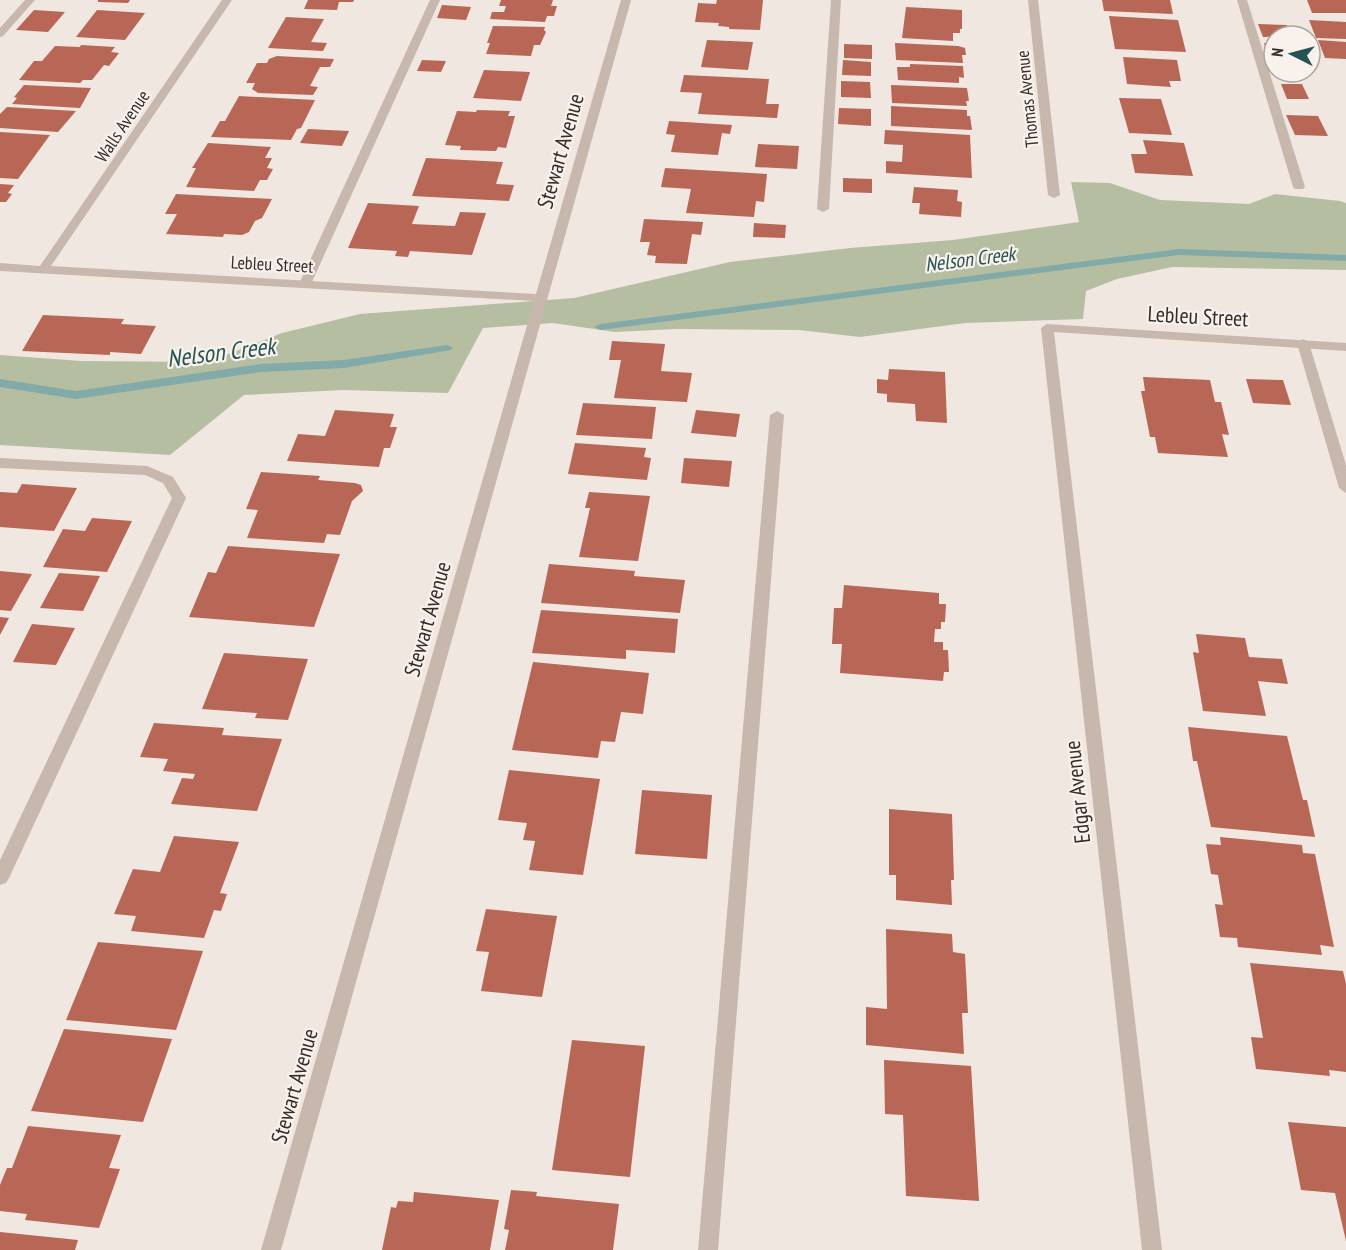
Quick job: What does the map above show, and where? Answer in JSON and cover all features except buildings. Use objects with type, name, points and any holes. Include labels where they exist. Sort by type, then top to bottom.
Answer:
[{"type":"street","points":[[0,34],[30,0]]},
{"type":"street","name":"Walls Avenue","points":[[43,270],[227,0]]},
{"type":"street","points":[[305,284],[435,0]]},
{"type":"street","name":"Stewart Avenue","points":[[271,1250],[626,0]]},
{"type":"street","points":[[823,209],[836,0]]},
{"type":"street","name":"Thomas Avenue","points":[[1033,0],[1054,195]]},
{"type":"street","points":[[1242,0],[1299,187]]},
{"type":"street","name":"Lebleu Street","points":[[0,267],[541,298]]},
{"type":"street","name":"Lebleu Street","points":[[1047,328],[1346,347]]},
{"type":"street","name":"Edgar Avenue","points":[[1047,328],[1152,1250]]},
{"type":"street","points":[[1303,343],[1346,488]]},
{"type":"street","points":[[708,1250],[777,415]]},
{"type":"street","points":[[0,463],[147,471],[168,480],[179,498],[0,878]]},
{"type":"green space","points":[[1071,182],[1110,183],[1160,200],[1249,204],[1275,194],[1340,201],[1346,203],[1346,270],[1172,267],[1117,279],[1086,291],[1083,319],[965,323],[860,337],[799,330],[676,329],[615,332],[553,323],[483,328],[448,393],[343,390],[244,395],[170,455],[0,445],[0,355],[81,361],[208,362],[282,333],[360,314],[574,298],[730,262],[850,248],[953,240],[1079,222]]},
{"type":"waterway","name":"Nelson Creek","points":[[600,327],[1179,252],[1346,258]]},
{"type":"waterway","name":"Nelson Creek","points":[[0,383],[76,395],[261,368],[344,364],[447,348]]}]
